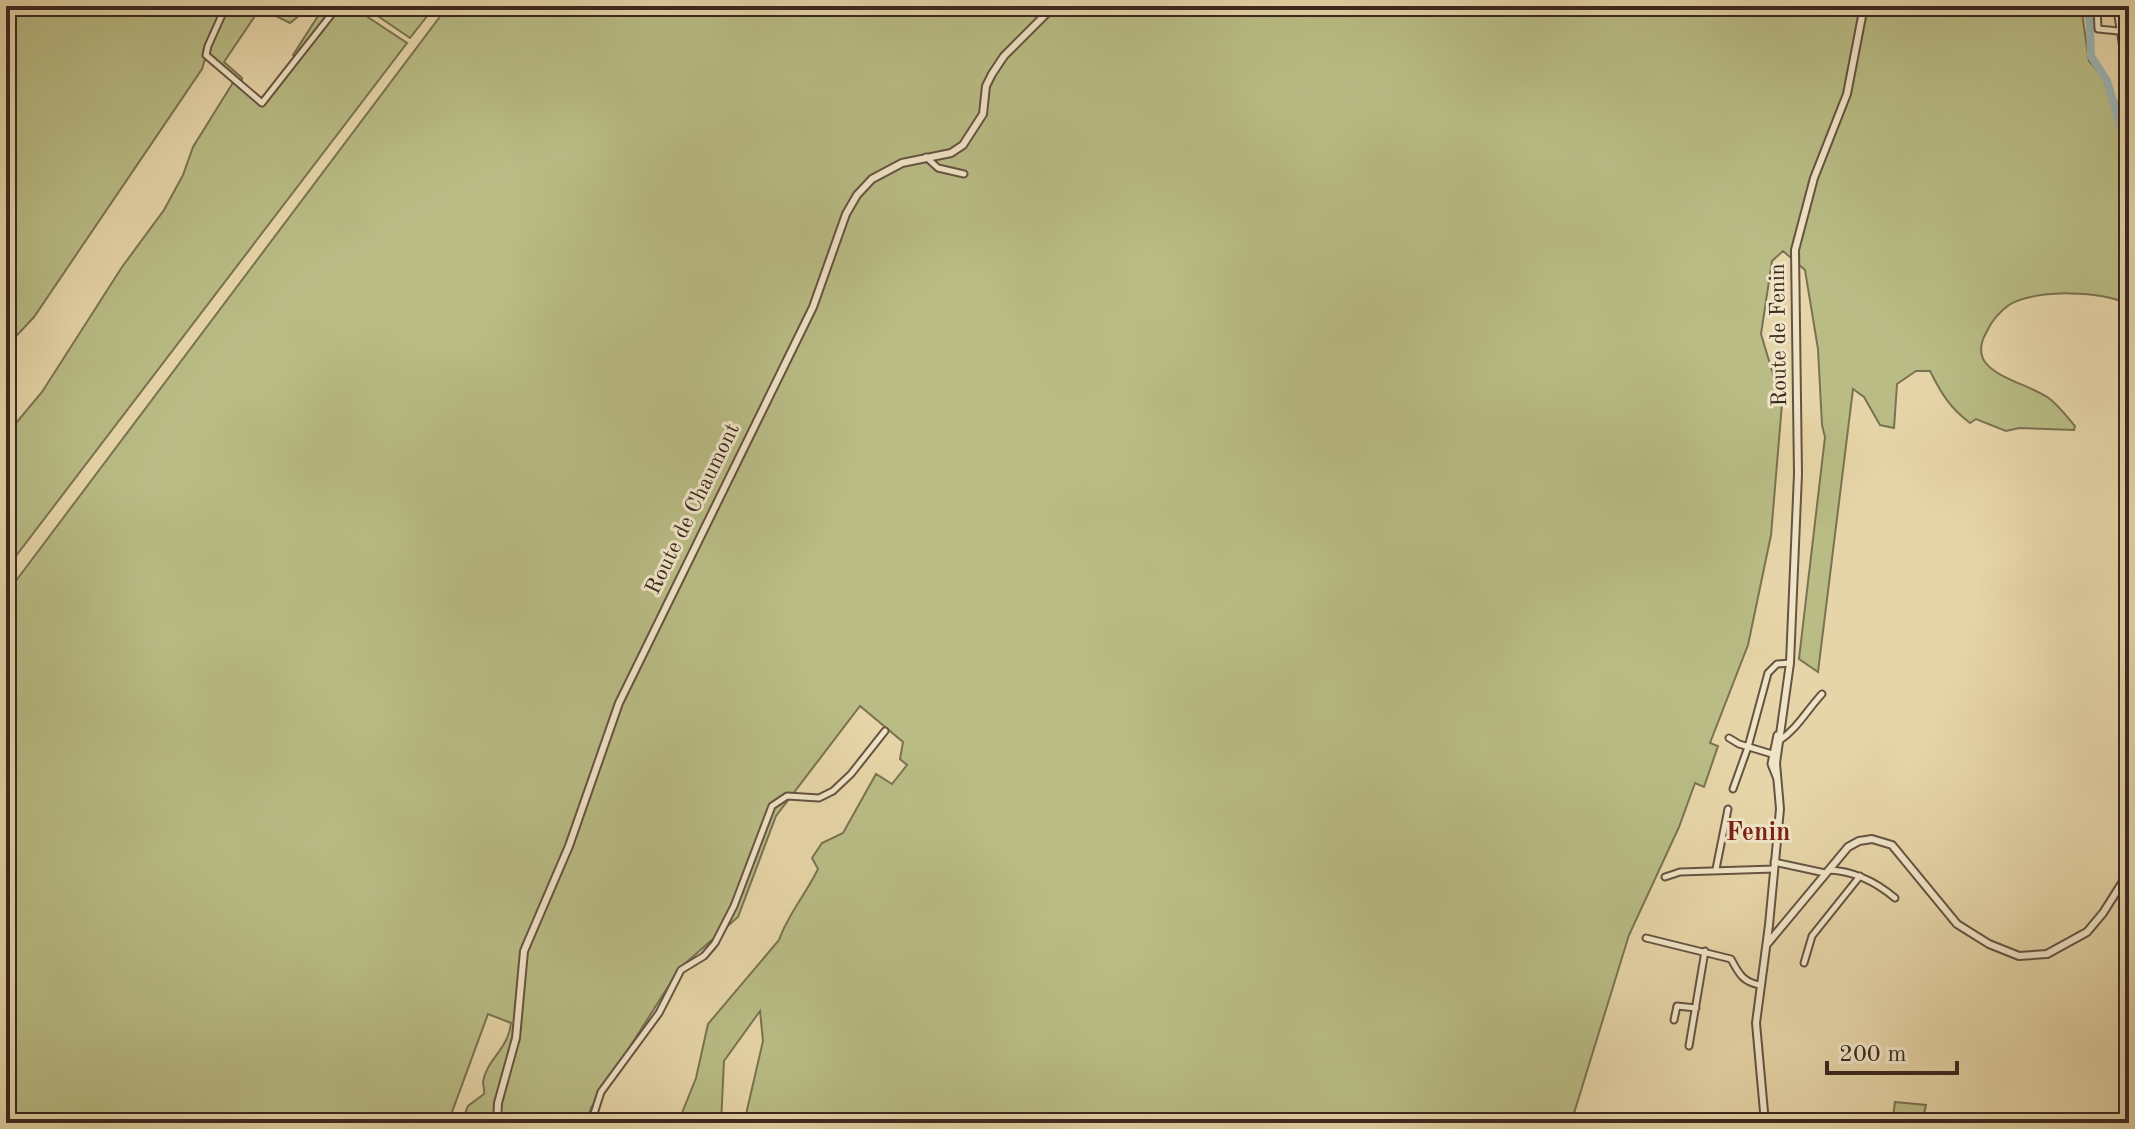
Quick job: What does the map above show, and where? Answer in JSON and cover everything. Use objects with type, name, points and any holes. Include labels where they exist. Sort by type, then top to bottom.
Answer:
[{"type":"street","points":[[226,6],[206,55],[262,103],[338,6]]},
{"type":"street","name":"Route de Chaumont","points":[[497,1123],[498,1103],[516,1038],[524,951],[569,846],[619,703],[813,307],[846,214],[857,195],[872,179],[902,163],[955,152],[963,145],[983,114],[986,86],[992,74],[1004,56],[1054,6]]},
{"type":"street","name":"Route de Fenin","points":[[1765,1123],[1756,1023],[1780,809],[1775,767],[1790,663],[1798,474],[1795,250],[1814,178],[1847,94],[1864,6]]},
{"type":"street","points":[[2097,6],[2098,29],[2119,31]]},
{"type":"street","points":[[2117,6],[2129,84]]},
{"type":"street","points":[[926,156],[938,168],[964,174]]},
{"type":"street","points":[[1733,789],[1768,673],[1777,664],[1790,663]]},
{"type":"street","points":[[1779,741],[1803,720],[1822,694]]},
{"type":"street","points":[[591,1123],[601,1092],[659,1013],[681,970],[704,956],[715,943],[734,906],[772,806],[787,796],[819,798],[833,791],[851,774],[885,731]]},
{"type":"street","points":[[1777,780],[1772,768],[1772,754],[1777,734],[1781,731]]},
{"type":"street","points":[[1729,738],[1772,754]]},
{"type":"street","points":[[1716,869],[1728,809]]},
{"type":"street","points":[[1767,944],[1842,852],[1859,841],[1872,839],[1888,842],[1907,860],[1957,924],[2003,951],[2030,957],[2047,954],[2087,932],[2129,872]]},
{"type":"street","points":[[1665,877],[1680,872],[1774,866],[1860,876],[1881,886],[1895,898]]},
{"type":"street","points":[[1804,963],[1812,936],[1860,876]]},
{"type":"street","points":[[1769,925],[1778,929]]},
{"type":"street","points":[[1646,938],[1731,959],[1739,975],[1748,983],[1760,985]]},
{"type":"street","points":[[1689,1046],[1705,951]]},
{"type":"street","points":[[1674,1020],[1677,1006],[1696,1008]]},
{"type":"green space","points":[[6,6],[351,6],[407,43],[6,569],[6,435],[42,392],[122,267],[164,210],[183,175],[193,147],[234,81],[206,56],[202,69],[34,317],[6,347]],"holes":[[[310,7],[318,16],[293,55],[298,61],[263,106],[241,88],[242,78],[224,62],[255,16],[272,14],[290,23]]]},
{"type":"green space","points":[[363,6],[435,6],[410,38]]},
{"type":"green space","points":[[448,6],[2081,6],[2089,61],[2129,116],[2129,305],[2087,294],[2035,296],[2005,308],[1984,336],[1981,348],[1985,362],[2006,378],[2050,399],[2075,426],[2074,430],[2019,428],[2006,431],[1976,419],[1970,423],[1947,400],[1930,371],[1916,371],[1897,384],[1894,428],[1880,425],[1864,397],[1853,389],[1818,672],[1799,659],[1825,437],[1818,349],[1805,270],[1783,251],[1772,261],[1761,334],[1782,404],[1771,535],[1748,645],[1710,743],[1718,746],[1704,787],[1695,783],[1679,827],[1629,935],[1571,1123],[744,1123],[763,1041],[760,1011],[724,1061],[721,1123],[678,1123],[696,1078],[708,1024],[779,940],[818,869],[812,858],[822,843],[843,833],[876,774],[892,784],[907,765],[900,759],[903,742],[860,706],[776,816],[738,917],[680,968],[591,1108],[587,1123],[461,1123],[468,1106],[484,1094],[485,1074],[509,1032],[511,1023],[488,1014],[448,1123],[6,1123],[6,594]]},
{"type":"green space","points":[[1895,1102],[1926,1105],[1922,1123],[1892,1123]]},
{"type":"waterway","points":[[2086,6],[2091,56],[2107,81],[2128,156],[2122,174]]},
{"type":"waterway","points":[[2122,174],[2124,193],[2129,201]]},
{"type":"district","name":"Fenin","points":[[1758,833]]}]
